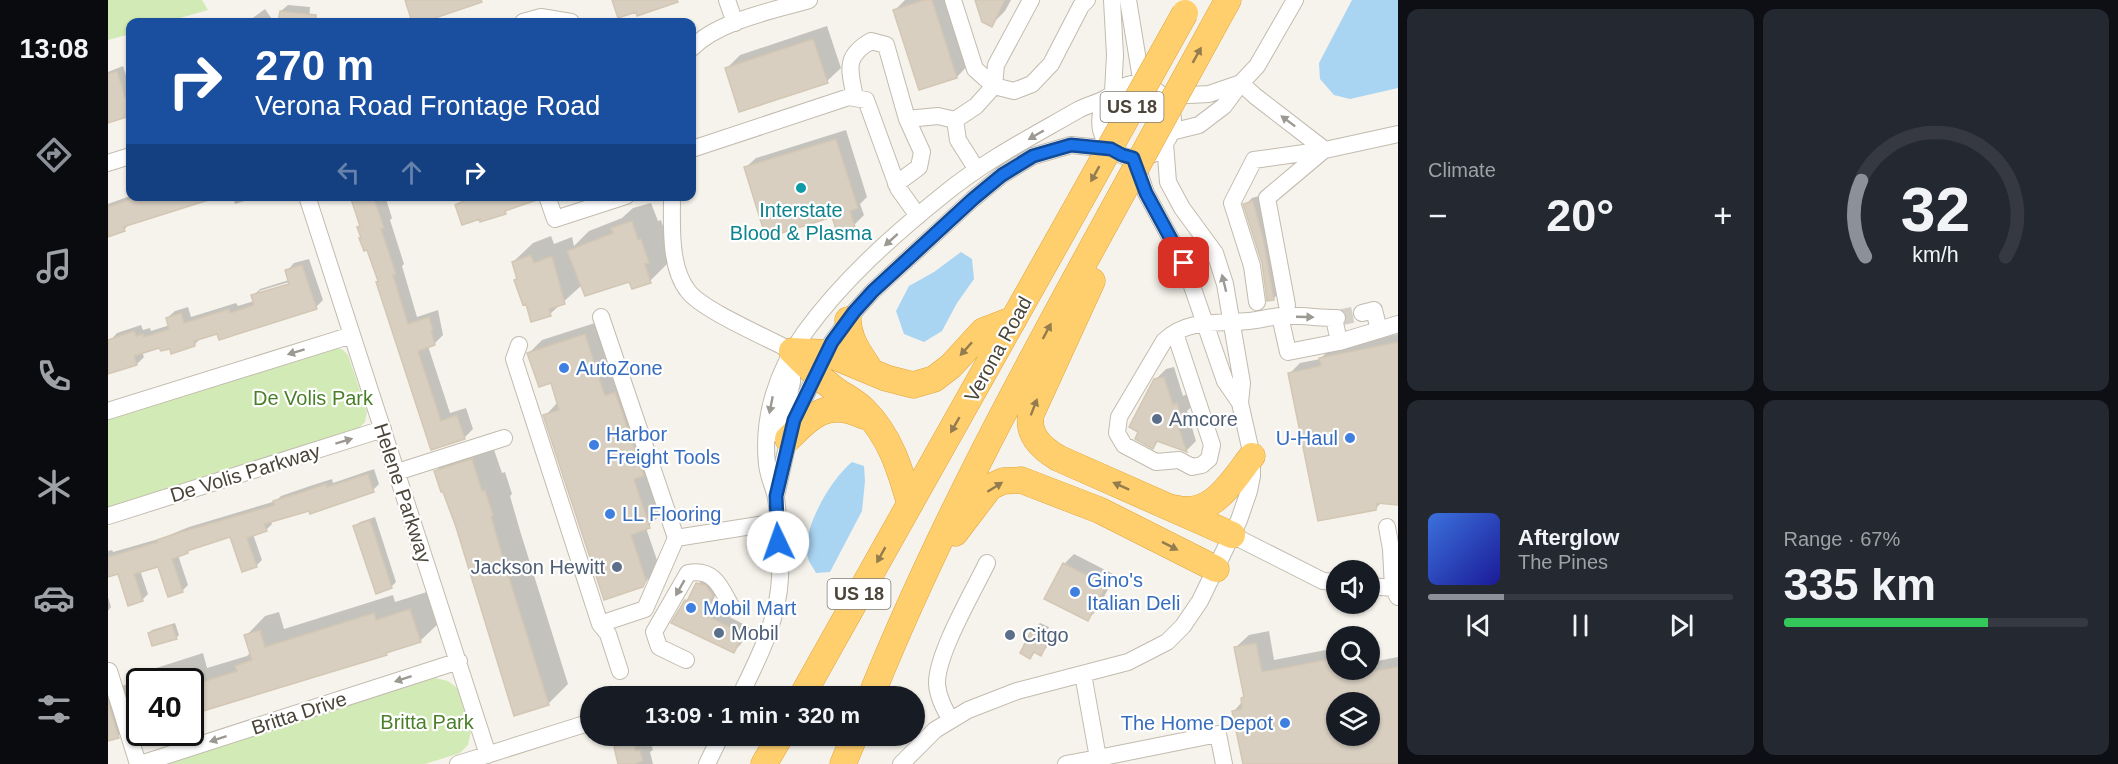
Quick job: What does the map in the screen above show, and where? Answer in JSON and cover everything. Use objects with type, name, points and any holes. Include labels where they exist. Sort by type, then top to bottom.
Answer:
[{"type":"highway","name":"Verona Road","points":[[875,686],[920,581],[1009,400],[1228,0]]},
{"type":"highway","name":"Verona Road","points":[[808,686],[1188,7]]},
{"type":"highway","points":[[1090,251],[1094,277],[1033,408],[1030,427],[1042,447],[1058,458],[1232,535]]},
{"type":"highway","points":[[848,320],[855,347],[871,370]]},
{"type":"highway","points":[[792,351],[821,364],[871,370],[886,378],[913,385],[934,379],[951,366],[983,331],[1014,320]]},
{"type":"highway","points":[[821,364],[862,408],[889,443],[898,462],[910,504]]},
{"type":"highway","points":[[786,450],[808,419],[821,411],[836,408],[858,413],[872,420]]},
{"type":"highway","points":[[1161,505],[1186,512],[1201,509],[1218,498],[1252,456]]},
{"type":"highway","points":[[920,581],[990,487],[1004,481],[1021,480],[1099,510],[1216,569]]},
{"type":"highway","points":[[764,764],[775,746]]},
{"type":"highway","points":[[843,764],[850,746]]},
{"type":"street","points":[[727,0],[735,23]]},
{"type":"street","points":[[696,44],[701,38],[735,23],[809,0]]},
{"type":"street","points":[[953,0],[975,69],[994,86],[1014,92],[1032,84],[1051,64],[1081,6],[1087,0]]},
{"type":"street","points":[[907,119],[938,116],[955,120],[976,106],[994,86],[996,65],[1031,0]]},
{"type":"street","points":[[1111,149],[1100,131],[1099,120],[1101,109],[1109,95],[1115,55],[1112,0]]},
{"type":"street","points":[[1128,0],[1142,85]]},
{"type":"street","points":[[776,496],[794,420],[821,364],[848,320],[902,262],[1002,175],[1033,156],[1071,145],[1111,149],[1133,158],[1145,157],[1156,152],[1168,138],[1199,125],[1224,106],[1257,66],[1295,0]]},
{"type":"street","points":[[855,98],[850,67],[857,49],[872,41],[886,45],[907,119],[922,152],[919,167],[896,184]]},
{"type":"street","points":[[1164,97],[1209,93],[1241,83]]},
{"type":"street","points":[[1241,83],[1325,150]]},
{"type":"street","points":[[745,686],[771,629],[780,579],[776,496],[767,462],[769,419],[776,385],[792,351],[844,283],[949,190],[977,170],[1078,110],[1122,87],[1142,85],[1154,89],[1164,97],[1170,107],[1173,120],[1168,138],[1168,182],[1182,208],[1215,253],[1225,284],[1242,383],[1240,403],[1252,456],[1249,491],[1232,535],[1200,601],[1183,626],[1167,642],[1128,662],[1017,691],[975,707],[950,719],[928,736],[901,764]]},
{"type":"street","points":[[696,147],[849,97],[866,100],[896,184],[918,216]]},
{"type":"street","points":[[955,120],[958,140],[977,170]]},
{"type":"street","points":[[1257,302],[1252,266],[1232,203],[1254,160],[1325,150],[1398,134]]},
{"type":"street","points":[[1325,150],[1267,198],[1288,352],[1339,342],[1398,324]]},
{"type":"street","points":[[108,163],[126,157]]},
{"type":"street","points":[[1133,158],[1146,193],[1184,263],[1225,381],[1240,403]]},
{"type":"street","name":"Helene Parkway","points":[[309,201],[488,755]]},
{"type":"street","points":[[549,201],[555,219],[611,201]]},
{"type":"street","points":[[672,201],[675,258],[680,277],[687,290],[710,308],[792,351]]},
{"type":"street","points":[[1362,313],[1374,310],[1378,330]]},
{"type":"street","points":[[1175,333],[1212,445],[1209,459],[1202,465],[1192,467],[1179,460],[1156,462],[1124,445],[1117,433],[1119,417],[1164,341],[1175,333],[1205,323],[1231,322],[1284,311],[1335,318],[1339,342]]},
{"type":"street","points":[[600,624],[645,609],[676,538],[662,503],[601,317]]},
{"type":"street","points":[[108,411],[352,335]]},
{"type":"street","points":[[519,345],[514,359],[600,624],[608,634],[620,671]]},
{"type":"street","points":[[786,450],[781,427],[792,382],[792,351]]},
{"type":"street","name":"De Volis Parkway","points":[[108,516],[383,429]]},
{"type":"street","points":[[397,472],[504,438]]},
{"type":"street","points":[[676,538],[777,522]]},
{"type":"street","points":[[1380,589],[1395,593],[1387,526]]},
{"type":"street","points":[[1232,535],[1326,580]]},
{"type":"street","points":[[950,719],[939,698],[938,671],[948,642],[987,563]]},
{"type":"street","points":[[686,660],[659,647],[654,632],[688,573],[699,571],[715,578],[732,608]]},
{"type":"street","name":"Britta Drive","points":[[139,764],[459,661]]},
{"type":"street","points":[[109,671],[139,764]]},
{"type":"street","points":[[1083,674],[1098,758]]},
{"type":"street","points":[[458,764],[580,726]]},
{"type":"street","points":[[1066,764],[1218,734],[1224,764]]},
{"type":"street","points":[[707,764],[716,746]]},
{"type":"green space","points":[[108,0],[202,0],[208,10],[180,18],[126,18],[126,35],[108,40]]},
{"type":"green space","name":"De Volis Park","points":[[331,348],[342,349],[348,355],[367,412],[365,422],[358,429],[108,508],[108,418]]},
{"type":"green space","name":"Britta Park","points":[[435,678],[448,681],[457,688],[471,731],[468,745],[460,753],[425,764],[162,764]]},
{"type":"water","points":[[1352,0],[1398,0],[1398,88],[1350,99],[1334,95],[1320,79],[1319,63]]},
{"type":"water","points":[[961,252],[972,259],[974,279],[957,303],[942,331],[924,342],[904,334],[896,311],[909,286],[934,272]]},
{"type":"water","points":[[852,462],[864,466],[862,511],[830,572],[816,573],[809,561],[807,549],[812,522],[826,493]]},
{"type":"building","points":[[405,0],[481,0],[482,2],[435,18],[411,18]]},
{"type":"building","points":[[612,0],[677,0],[678,2],[637,16],[636,12],[618,18]]},
{"type":"building","points":[[924,0],[932,0],[957,78],[919,90],[893,10]]},
{"type":"building","points":[[975,0],[1005,0],[992,27],[982,22]]},
{"type":"building","points":[[280,11],[316,15],[316,18],[279,18]]},
{"type":"building","points":[[813,39],[828,83],[739,112],[725,68]]},
{"type":"building","points":[[117,71],[126,97],[126,117],[108,123],[108,74]]},
{"type":"building","name":"Interstate Blood & Plasma","points":[[836,139],[858,208],[850,211],[855,227],[837,232],[832,217],[766,238],[744,167]]},
{"type":"building","points":[[126,201],[206,201],[123,227],[125,231],[108,237],[108,207]]},
{"type":"building","points":[[352,201],[375,201],[384,228],[381,229],[396,274],[393,275],[408,324],[429,317],[433,330],[431,331],[435,345],[418,351],[441,421],[457,415],[465,439],[431,450],[376,282],[378,281],[367,250],[364,251],[359,238],[361,238],[357,227],[360,226]]},
{"type":"building","points":[[464,201],[534,201],[505,211],[506,214],[462,225],[455,205]]},
{"type":"building","points":[[1253,201],[1264,242],[1274,300],[1267,301],[1262,263],[1243,204]]},
{"type":"building","points":[[632,221],[649,263],[645,264],[651,283],[632,289],[629,282],[585,296],[567,251],[613,233],[611,228]]},
{"type":"building","points":[[531,255],[534,263],[552,256],[565,304],[549,309],[551,316],[531,322],[526,304],[523,305],[514,280],[517,279],[512,262]]},
{"type":"building","points":[[302,265],[317,309],[219,340],[217,334],[194,341],[195,346],[171,354],[170,349],[161,351],[159,348],[134,356],[137,365],[108,374],[108,340],[134,331],[136,336],[143,334],[144,337],[169,329],[166,318],[181,313],[184,323],[229,309],[230,313],[254,305],[251,295],[289,284],[285,270]]},
{"type":"building","points":[[585,334],[605,396],[615,392],[644,476],[634,479],[650,528],[631,535],[646,580],[643,587],[604,600],[543,415],[559,410],[551,383],[539,387],[527,353]]},
{"type":"building","name":"U-Haul","points":[[1398,342],[1398,505],[1377,503],[1376,510],[1318,521],[1288,373],[1321,366],[1319,358]]},
{"type":"building","points":[[1164,377],[1173,405],[1177,403],[1182,418],[1176,420],[1187,452],[1157,441],[1153,449],[1135,439],[1138,432],[1129,427],[1154,379]]},
{"type":"building","points":[[472,459],[482,491],[485,490],[493,515],[491,516],[502,555],[549,705],[514,716],[456,527],[434,471]]},
{"type":"building","points":[[368,474],[374,492],[310,514],[309,511],[264,524],[267,531],[247,538],[257,567],[242,572],[230,537],[187,551],[188,553],[172,559],[183,592],[168,597],[158,567],[134,574],[143,601],[128,606],[118,574],[108,577],[108,557],[158,542],[157,540],[181,532],[275,505],[273,501],[326,484],[327,487]]},
{"type":"building","points":[[370,520],[392,588],[376,594],[353,526]]},
{"type":"building","name":"Gino's Italian Deli","points":[[1063,563],[1106,585],[1088,621],[1044,599]]},
{"type":"building","points":[[696,583],[705,585],[713,595],[704,614],[743,634],[734,653],[671,623],[685,600],[687,601]]},
{"type":"building","points":[[410,609],[421,642],[386,653],[387,655],[204,711],[204,682],[237,671],[235,666],[252,660],[244,635],[260,630],[265,647],[374,613],[376,620]]},
{"type":"building","points":[[172,625],[177,639],[152,646],[148,633]]},
{"type":"building","points":[[1032,629],[1043,634],[1041,637],[1048,641],[1041,656],[1034,652],[1030,659],[1020,653]]},
{"type":"building","name":"The Home Depot","points":[[1256,643],[1262,672],[1326,660],[1326,680],[1380,680],[1380,670],[1398,667],[1398,764],[1243,764],[1232,711],[1242,709],[1241,698],[1244,697],[1234,647]]},
{"type":"building","points":[[108,703],[119,738],[108,741]]},
{"type":"building","points":[[634,746],[636,751],[640,750],[643,761],[634,764],[618,764],[614,747]]},
{"type":"tunnel","points":[[1337,318],[1362,313]]},
{"type":"place","name":"Interstate Blood & Plasma","points":[[801,188]]},
{"type":"place","name":"AutoZone","points":[[564,368]]},
{"type":"place","name":"Amcore","points":[[1157,419]]},
{"type":"place","name":"U-Haul","points":[[1350,438]]},
{"type":"place","name":"Harbor Freight Tools","points":[[594,445]]},
{"type":"place","name":"LL Flooring","points":[[610,514]]},
{"type":"place","name":"Jackson Hewitt","points":[[617,567]]},
{"type":"place","name":"Gino's Italian Deli","points":[[1075,592]]},
{"type":"place","name":"Mobil Mart","points":[[691,608]]},
{"type":"place","name":"Mobil","points":[[719,633]]},
{"type":"place","name":"Citgo","points":[[1010,635]]},
{"type":"place","name":"The Home Depot","points":[[1285,723]]},
{"type":"route","points":[[778,542],[776,496],[791,427],[832,342],[854,312],[902,262],[1002,175],[1033,156],[1071,145],[1111,149],[1133,158],[1146,193],[1184,263]]}]
